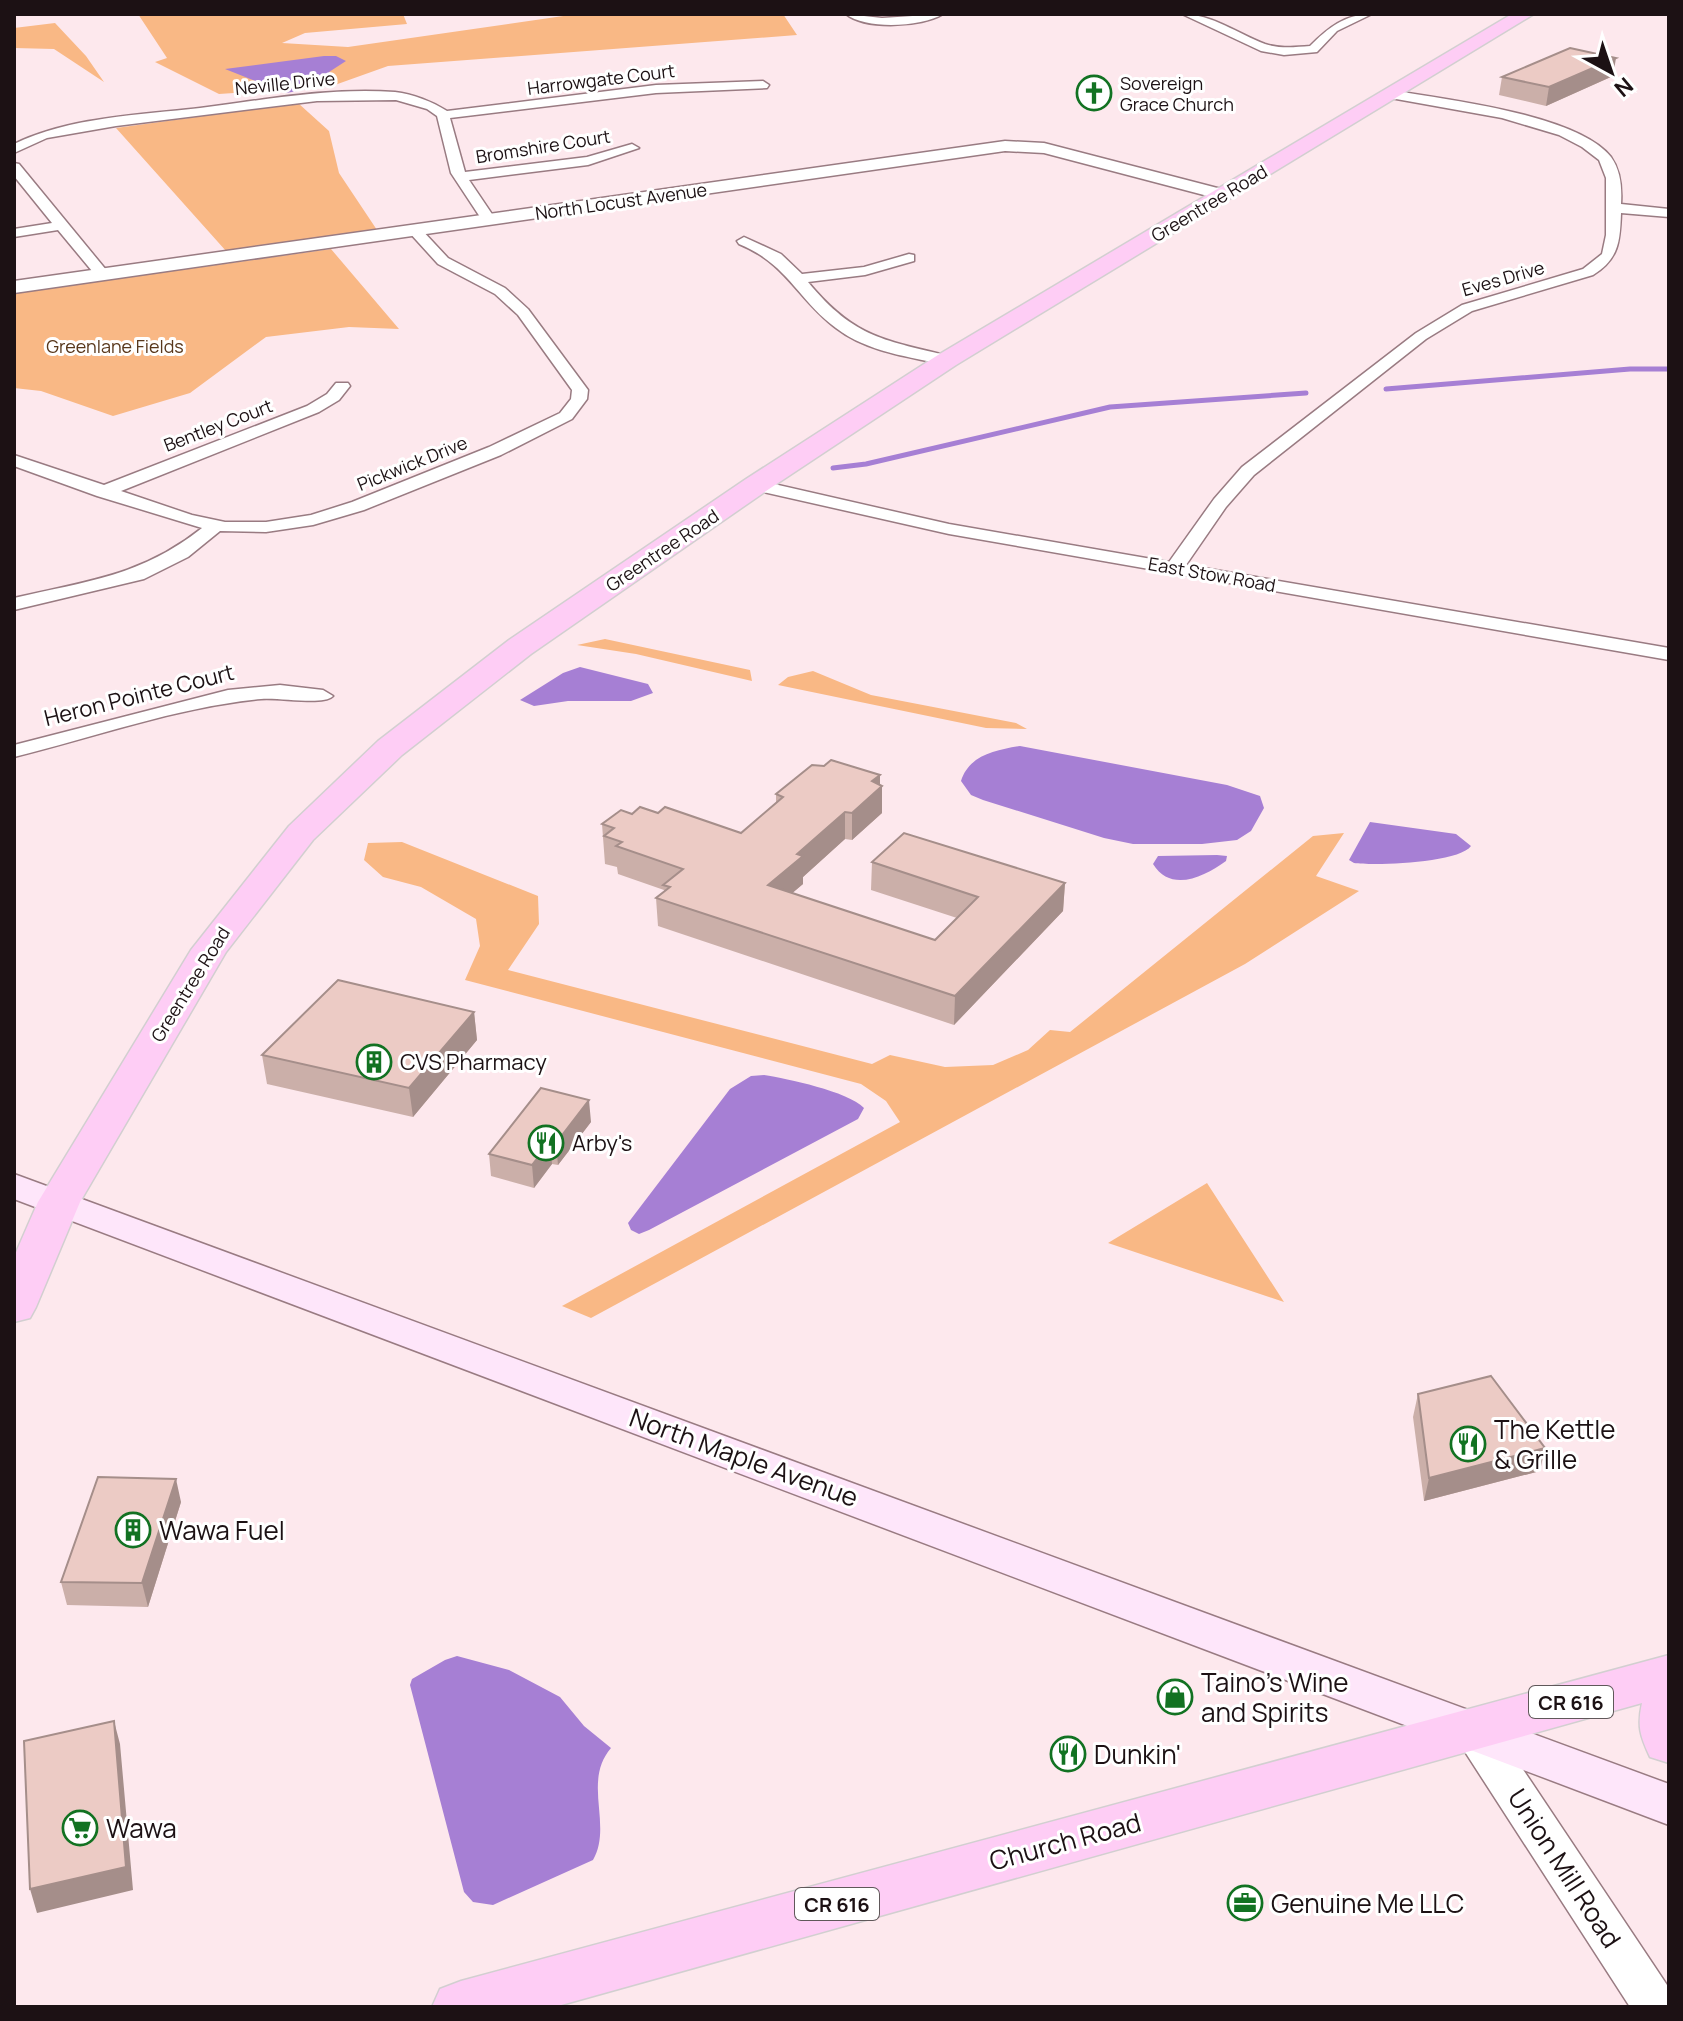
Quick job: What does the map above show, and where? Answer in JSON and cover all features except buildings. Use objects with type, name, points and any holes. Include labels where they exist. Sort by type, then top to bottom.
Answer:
[{"type":"main road","name":"Greentree Road","points":[[14,1307],[59,1202],[209,950],[276,862],[329,804],[390,748],[455,696],[756,485],[947,360],[1525,14]]},
{"type":"main road","name":"North Maple Avenue","points":[[14,1186],[1473,1729],[1669,1805]]},
{"type":"main road","name":"Church Road","points":[[461,2007],[1669,1675]]},
{"type":"main road","points":[[1669,1696],[1663,1727],[1669,1742]]},
{"type":"street","points":[[852,14],[878,21],[937,14]]},
{"type":"street","points":[[1188,14],[1265,48],[1284,51],[1313,49],[1333,29],[1366,14]]},
{"type":"street","name":"Harrowgate Court","points":[[444,115],[656,89],[763,85]]},
{"type":"street","name":"Eves Drive","points":[[1174,568],[1220,503],[1248,471],[1421,336],[1467,308],[1572,279],[1600,265],[1612,250],[1615,208],[1609,165],[1584,143],[1520,120],[1389,94]]},
{"type":"street","name":"Neville Drive","points":[[14,149],[37,137],[106,124],[334,95],[397,96],[422,102],[444,115]]},
{"type":"street","points":[[444,115],[460,177],[489,220]]},
{"type":"street","points":[[14,132],[37,137]]},
{"type":"street","name":"North Locust Avenue","points":[[14,287],[1005,146],[1044,148],[1223,195]]},
{"type":"street","name":"Bromshire Court","points":[[460,177],[588,161],[632,148]]},
{"type":"street","points":[[14,167],[102,274]]},
{"type":"street","points":[[1615,208],[1669,213]]},
{"type":"street","points":[[14,233],[63,225]]},
{"type":"street","name":"Pickwick Drive","points":[[14,460],[179,518],[216,526],[266,527],[336,514],[540,430],[566,416],[579,399],[580,390],[517,305],[500,291],[443,261],[415,231]]},
{"type":"street","points":[[744,241],[779,257],[835,320],[855,334],[947,360]]},
{"type":"street","points":[[799,279],[873,270],[909,258]]},
{"type":"street","name":"Bentley Court","points":[[103,492],[313,409],[333,397],[342,386]]},
{"type":"street","name":"East Stow Road","points":[[756,485],[890,518],[1669,654]]},
{"type":"street","points":[[14,604],[137,575],[182,553],[216,526]]},
{"type":"street","name":"Heron Pointe Court","points":[[14,751],[228,696],[280,691],[323,696]]},
{"type":"street","name":"Union Mill Road","points":[[1473,1729],[1656,2007]]},
{"type":"green space","points":[[138,14],[403,14],[407,24],[305,33],[282,43],[348,47],[577,14],[783,14],[797,35],[388,66],[332,86],[219,94],[155,62],[167,58]]},
{"type":"green space","points":[[55,23],[86,56],[104,82],[54,49],[14,48],[14,28]]},
{"type":"green space","points":[[298,103],[329,131],[339,173],[377,230],[226,251],[116,128]]},
{"type":"green space","name":"Greenlane Fields","points":[[331,249],[399,329],[349,327],[266,337],[190,393],[113,416],[41,391],[14,388],[14,293]]},
{"type":"green space","points":[[605,639],[750,670],[752,681],[636,654],[577,645]]},
{"type":"green space","points":[[813,671],[871,695],[1016,723],[1027,729],[986,728],[778,685],[788,677]]},
{"type":"green space","points":[[1344,833],[1316,876],[1359,891],[1245,964],[591,1318],[562,1306],[900,1122],[886,1101],[861,1084],[465,980],[480,946],[476,919],[421,887],[383,877],[364,860],[368,843],[402,842],[538,896],[539,924],[508,970],[872,1064],[890,1055],[945,1067],[993,1065],[1028,1050],[1050,1030],[1070,1032],[1313,836]]},
{"type":"green space","points":[[1207,1183],[1284,1302],[1108,1243]]},
{"type":"shaded area","points":[[336,56],[346,61],[329,72],[334,80],[333,85],[286,93],[225,69]]},
{"type":"shaded area","points":[[580,667],[648,684],[653,693],[631,701],[568,701],[534,706],[520,700],[563,673]]},
{"type":"shaded area","points":[[1020,746],[1227,785],[1260,796],[1264,808],[1251,831],[1237,840],[1202,844],[1133,844],[1104,838],[971,795],[961,781],[970,765],[984,755]]},
{"type":"shaded area","points":[[1370,822],[1456,834],[1471,846],[1463,852],[1434,860],[1354,863],[1349,860]]},
{"type":"shaded area","points":[[1158,856],[1227,856],[1226,861],[1198,877],[1188,879],[1169,878],[1153,864]]},
{"type":"shaded area","points":[[764,1075],[831,1091],[864,1108],[858,1119],[649,1230],[639,1234],[631,1230],[628,1223],[730,1089],[751,1076]]},
{"type":"shaded area","points":[[457,1656],[509,1670],[560,1697],[584,1726],[611,1748],[599,1775],[600,1833],[593,1860],[493,1905],[473,1902],[464,1892],[410,1685],[412,1679]]},
{"type":"waterway","points":[[1386,389],[1630,369],[1669,369]]},
{"type":"waterway","points":[[833,468],[866,464],[1110,407],[1306,393]]},
{"type":"place","name":"Sovereign Grace Church","points":[[1094,93]]},
{"type":"place","name":"CVS Pharmacy","points":[[374,1062]]},
{"type":"place","name":"Arby's","points":[[546,1143]]},
{"type":"place","name":"The Kettle & Grille","points":[[1468,1444]]},
{"type":"place","name":"Wawa Fuel","points":[[133,1530]]},
{"type":"place","name":"Taino's Wine and Spirits","points":[[1175,1697]]},
{"type":"place","name":"Dunkin'","points":[[1068,1754]]},
{"type":"place","name":"Wawa","points":[[80,1828]]},
{"type":"place","name":"Genuine Me LLC","points":[[1245,1903]]}]
